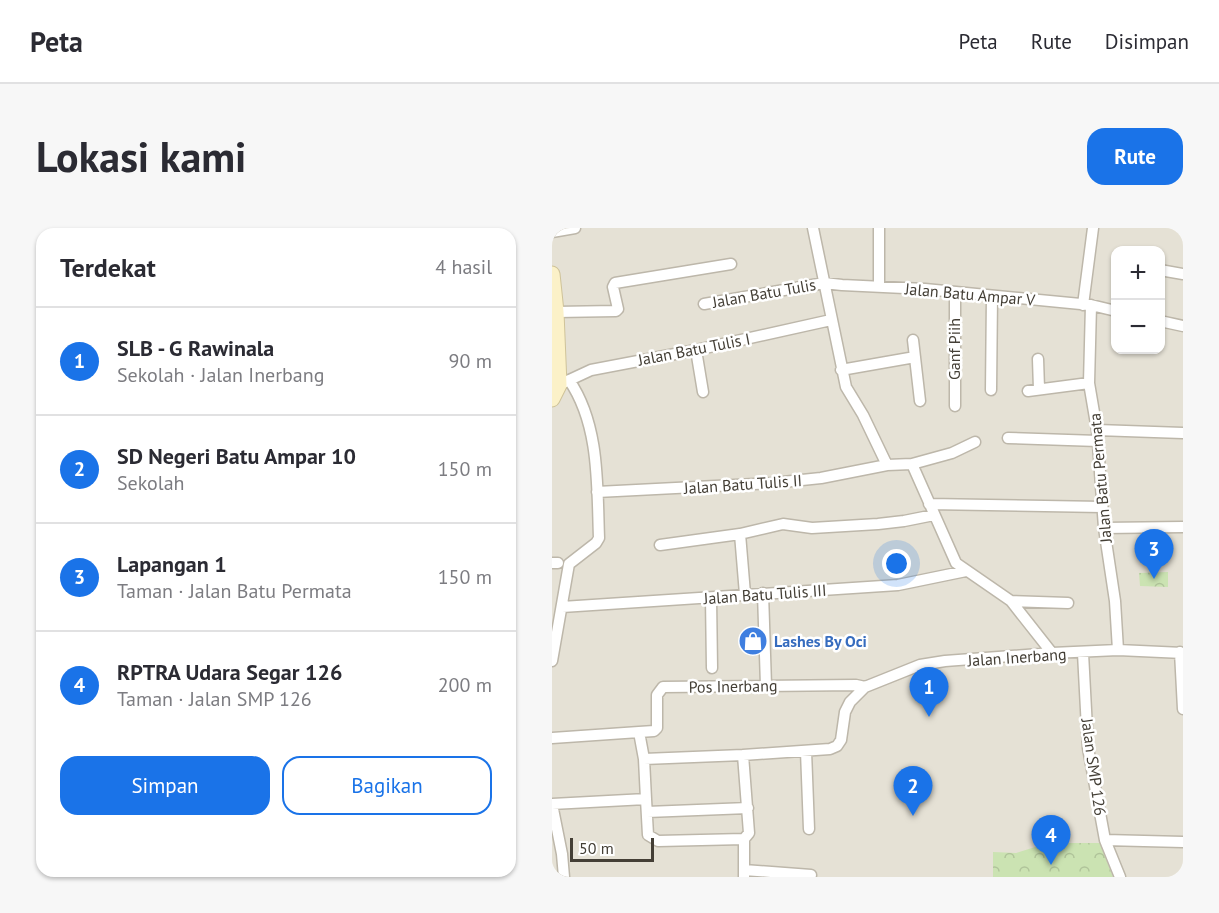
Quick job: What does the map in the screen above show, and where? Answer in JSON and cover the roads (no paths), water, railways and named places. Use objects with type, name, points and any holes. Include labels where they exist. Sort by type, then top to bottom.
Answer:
[{"type":"street","points":[[552,232],[575,228]]},
{"type":"street","points":[[813,228],[846,387],[863,415],[887,465]]},
{"type":"street","points":[[879,228],[879,287]]},
{"type":"street","name":"Jalan Batu Permata","points":[[1093,228],[1087,305],[1089,383],[1097,435],[1104,528],[1115,601],[1118,650]]},
{"type":"street","points":[[556,312],[617,310],[613,287],[615,282],[731,264]]},
{"type":"street","points":[[1165,271],[1183,273]]},
{"type":"street","points":[[552,275],[560,388],[578,393],[587,416],[592,437],[599,538],[596,543],[569,564],[552,662]]},
{"type":"street","name":"Jalan Batu Ampar V","points":[[824,283],[955,292],[1087,305],[1111,310]]},
{"type":"street","name":"Jalan Batu Tulis","points":[[704,304],[824,283]]},
{"type":"street","name":"Ganf Piih","points":[[955,292],[955,406]]},
{"type":"street","points":[[991,390],[992,296]]},
{"type":"street","name":"Jalan Batu Tulis I","points":[[560,388],[591,370],[696,350],[831,320]]},
{"type":"street","points":[[1165,322],[1183,326]]},
{"type":"street","points":[[913,340],[920,401]]},
{"type":"street","points":[[696,350],[703,392]]},
{"type":"street","points":[[841,370],[915,357]]},
{"type":"street","points":[[1038,359],[1034,390],[1089,383]]},
{"type":"street","points":[[1008,438],[1183,434]]},
{"type":"street","name":"Jalan Batu Tulis II","points":[[597,492],[773,483],[821,478],[887,465],[912,464],[952,453],[975,442]]},
{"type":"street","points":[[912,464],[956,563],[1011,601],[1052,653]]},
{"type":"street","points":[[660,545],[740,534],[783,524],[812,528],[904,521],[932,510],[1102,507]]},
{"type":"street","points":[[1104,528],[1183,527]]},
{"type":"street","points":[[740,534],[745,594]]},
{"type":"street","name":"Jalan Batu Tulis III","points":[[562,607],[898,585],[966,571]]},
{"type":"street","points":[[763,593],[766,686]]},
{"type":"street","points":[[711,598],[712,668]]},
{"type":"street","points":[[1011,601],[1068,603]]},
{"type":"street","name":"Jalan Inerbang","points":[[644,759],[830,749],[837,746],[841,740],[845,712],[850,702],[865,687],[920,665],[1052,653],[1118,650],[1182,652]]},
{"type":"street","points":[[1182,652],[1183,709]]},
{"type":"street","name":"Jalan SMP 126","points":[[1083,653],[1088,748],[1105,840],[1120,877]]},
{"type":"street","name":"Pos Inerbang","points":[[639,732],[654,731],[657,728],[657,695],[663,687],[856,685],[865,687]]},
{"type":"street","points":[[552,738],[639,732],[644,759],[648,835],[658,841],[744,839]]},
{"type":"street","points":[[806,751],[809,829]]},
{"type":"street","points":[[743,755],[749,833],[744,839],[744,873],[811,875]]},
{"type":"street","points":[[564,877],[552,804],[646,799]]},
{"type":"street","points":[[646,812],[748,808]]},
{"type":"street","points":[[1105,840],[1183,842]]},
{"type":"place","name":"Lapangan 1","points":[[1154,579]]},
{"type":"place","name":"Lashes By Oci","points":[[753,641]]},
{"type":"place","name":"SLB - G Rawinala","points":[[929,717]]},
{"type":"place","name":"SD Negeri Batu Ampar 10","points":[[913,816]]},
{"type":"place","name":"RPTRA Udara Segar 126","points":[[1051,865]]}]
